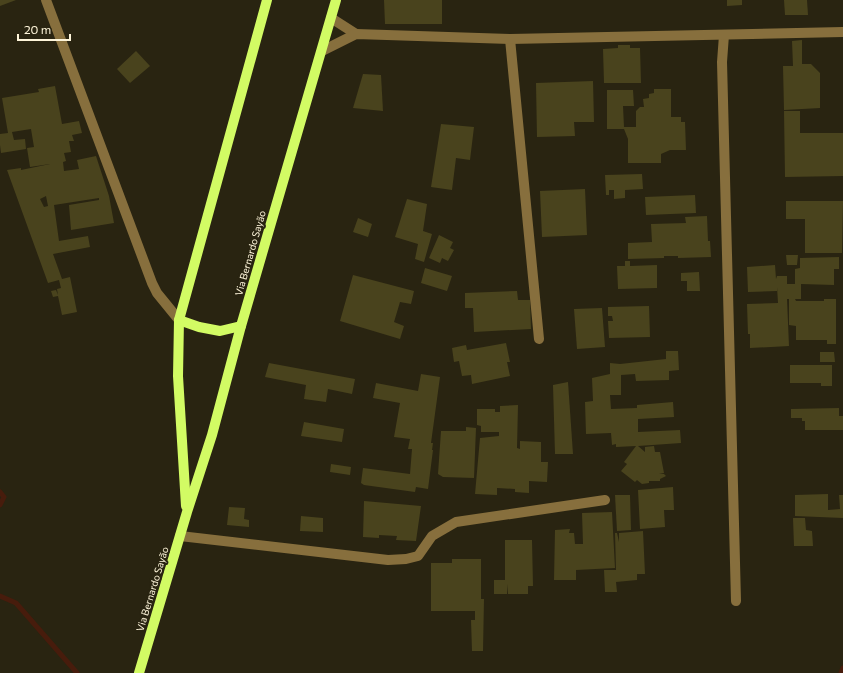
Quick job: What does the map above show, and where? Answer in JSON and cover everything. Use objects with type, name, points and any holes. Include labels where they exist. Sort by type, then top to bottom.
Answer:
[{"type":"main road","name":"Via Bernardo Sayão","points":[[187,512],[178,376],[180,320],[267,0]]},
{"type":"main road","name":"Via Bernardo Sayão","points":[[139,673],[187,512],[212,435],[241,326],[336,0]]},
{"type":"main road","points":[[180,320],[199,327],[220,331],[241,326]]},
{"type":"street","points":[[46,0],[152,283],[157,293],[180,320]]},
{"type":"street","points":[[331,18],[356,34]]},
{"type":"street","points":[[322,51],[356,34],[510,39],[843,32]]},
{"type":"street","points":[[724,35],[722,62],[736,601]]},
{"type":"street","points":[[510,39],[539,339]]},
{"type":"street","points":[[180,536],[388,560],[406,559],[418,556],[432,536],[456,522],[605,500]]},
{"type":"building","points":[[0,0],[16,0],[0,6]]},
{"type":"building","points":[[384,0],[442,0],[442,24],[385,24]]},
{"type":"building","points":[[727,0],[742,0],[742,5],[727,6]]},
{"type":"building","points":[[784,0],[807,0],[808,15],[785,15]]},
{"type":"building","points":[[802,40],[802,64],[811,64],[820,73],[820,108],[784,110],[783,66],[793,66],[792,41]]},
{"type":"building","points":[[618,45],[630,45],[630,48],[640,48],[641,83],[604,83],[603,49],[618,48]]},
{"type":"building","points":[[136,51],[150,66],[130,83],[117,69]]},
{"type":"building","points":[[363,74],[381,75],[383,111],[353,108]]},
{"type":"building","points":[[593,81],[594,122],[574,122],[575,136],[537,137],[536,83]]},
{"type":"building","points":[[55,86],[62,124],[79,121],[82,133],[72,135],[74,141],[69,141],[71,152],[64,153],[66,161],[63,162],[64,171],[79,169],[77,160],[96,156],[109,196],[114,223],[71,230],[69,205],[99,200],[99,198],[54,205],[59,241],[88,236],[90,247],[53,254],[62,279],[70,277],[77,312],[62,315],[58,296],[53,297],[51,291],[56,290],[58,295],[57,289],[61,288],[59,280],[48,283],[7,170],[21,168],[21,170],[50,164],[30,167],[27,148],[34,147],[31,129],[12,132],[14,140],[25,139],[26,149],[1,153],[0,145],[0,134],[8,133],[2,98],[39,92],[38,89]],"holes":[[[46,196],[48,206],[44,207],[40,199]]]},
{"type":"building","points":[[654,89],[671,89],[671,117],[681,117],[681,122],[685,122],[686,150],[670,150],[661,154],[661,163],[628,163],[628,139],[624,129],[607,129],[607,90],[633,90],[634,106],[623,106],[624,127],[636,127],[636,111],[640,107],[644,107],[643,99],[649,98],[649,94],[654,93]]},
{"type":"building","points":[[784,111],[800,111],[800,133],[843,133],[843,176],[785,177]]},
{"type":"building","points":[[441,124],[474,127],[470,160],[456,158],[452,190],[431,187]]},
{"type":"building","points":[[642,174],[643,189],[625,190],[625,198],[614,199],[614,190],[609,190],[609,195],[606,195],[605,175]]},
{"type":"building","points":[[585,189],[587,235],[542,237],[540,191]]},
{"type":"building","points":[[695,195],[696,213],[646,215],[645,197]]},
{"type":"building","points":[[407,199],[427,204],[423,231],[432,234],[424,262],[415,259],[418,244],[395,237]]},
{"type":"building","points":[[786,201],[843,201],[842,253],[805,253],[805,219],[786,219]]},
{"type":"building","points":[[707,216],[708,241],[710,241],[711,257],[678,258],[678,256],[664,256],[664,258],[628,259],[628,243],[652,242],[651,224],[686,223],[685,217]]},
{"type":"building","points":[[358,218],[372,224],[368,237],[353,232]]},
{"type":"building","points":[[439,235],[453,242],[450,248],[454,250],[448,261],[442,258],[440,263],[429,258]]},
{"type":"building","points":[[786,255],[798,255],[797,265],[787,265]]},
{"type":"building","points":[[839,257],[839,269],[834,269],[834,285],[801,284],[801,299],[795,299],[796,301],[824,301],[824,299],[836,299],[836,344],[827,344],[827,340],[796,340],[796,326],[789,325],[789,299],[787,299],[789,346],[750,348],[747,304],[778,303],[777,287],[777,291],[748,292],[747,267],[775,265],[776,279],[777,276],[787,276],[787,284],[795,284],[795,269],[800,268],[800,258]]},
{"type":"building","points":[[625,261],[630,261],[630,266],[657,265],[657,288],[618,289],[617,266],[625,266]]},
{"type":"building","points":[[425,268],[452,276],[447,291],[421,283]]},
{"type":"building","points":[[699,272],[700,291],[687,291],[687,281],[681,281],[681,273]]},
{"type":"building","points":[[353,275],[414,291],[411,304],[400,302],[394,322],[404,326],[400,339],[340,321]]},
{"type":"building","points":[[517,291],[518,300],[530,300],[531,329],[474,332],[473,308],[465,308],[465,293]]},
{"type":"building","points":[[649,306],[650,337],[609,338],[608,321],[613,321],[612,316],[608,316],[608,307]]},
{"type":"building","points":[[602,308],[605,347],[577,349],[574,309]]},
{"type":"building","points":[[506,343],[510,362],[507,362],[510,376],[472,384],[471,375],[462,376],[459,361],[454,362],[452,348],[466,345],[467,350]]},
{"type":"building","points":[[666,351],[678,351],[679,370],[669,371],[669,380],[636,381],[635,374],[621,375],[621,395],[610,395],[611,409],[637,408],[637,405],[673,402],[674,417],[638,419],[638,432],[680,430],[681,443],[638,446],[645,452],[645,447],[654,446],[655,452],[660,452],[664,473],[659,474],[664,474],[666,476],[660,479],[660,481],[649,481],[649,483],[642,484],[637,480],[635,482],[621,471],[627,464],[624,462],[636,446],[616,447],[616,444],[612,445],[611,433],[586,434],[585,402],[593,401],[592,378],[610,374],[610,363],[620,364],[666,359]]},
{"type":"building","points":[[820,352],[834,352],[835,362],[820,362]]},
{"type":"building","points":[[269,363],[355,379],[352,394],[328,389],[326,402],[304,399],[306,385],[265,377]]},
{"type":"building","points":[[790,365],[832,365],[832,386],[821,386],[821,383],[790,383]]},
{"type":"building","points":[[421,374],[440,377],[431,443],[433,443],[433,450],[428,489],[416,487],[415,492],[364,485],[361,483],[363,468],[410,474],[412,449],[408,449],[410,439],[394,437],[400,403],[373,398],[376,383],[418,391]]},
{"type":"building","points":[[568,382],[573,454],[555,454],[553,385]]},
{"type":"building","points":[[518,405],[517,448],[520,449],[520,441],[541,442],[541,462],[548,462],[547,482],[529,481],[529,493],[515,492],[515,489],[497,488],[497,495],[475,494],[480,438],[499,436],[499,432],[481,432],[481,426],[477,425],[477,409],[495,409],[495,412],[500,412],[500,406]]},
{"type":"building","points":[[839,408],[839,416],[843,416],[843,430],[805,430],[805,421],[802,421],[802,418],[791,418],[791,409]]},
{"type":"building","points":[[304,422],[344,429],[342,442],[301,436]]},
{"type":"building","points":[[466,427],[476,428],[474,478],[443,477],[438,474],[441,431],[466,431]]},
{"type":"building","points":[[331,464],[351,467],[350,475],[330,472]]},
{"type":"building","points":[[673,487],[674,510],[664,510],[665,527],[640,529],[638,490]]},
{"type":"building","points":[[828,494],[828,510],[840,509],[839,495],[843,495],[843,518],[795,516],[795,495]]},
{"type":"building","points":[[615,495],[630,495],[631,530],[617,531]]},
{"type":"building","points":[[364,501],[421,506],[416,541],[396,540],[397,536],[379,535],[379,538],[363,537]]},
{"type":"building","points":[[229,507],[245,508],[244,519],[249,520],[249,527],[227,525]]},
{"type":"building","points":[[612,512],[615,568],[576,570],[576,580],[554,580],[555,530],[570,529],[569,533],[574,533],[575,544],[583,544],[582,513]]},
{"type":"building","points":[[301,516],[323,518],[323,532],[300,531]]},
{"type":"building","points":[[793,518],[805,518],[806,530],[812,531],[813,546],[794,546]]},
{"type":"building","points":[[643,531],[645,574],[637,574],[637,580],[616,582],[617,592],[605,592],[604,570],[616,570],[615,533],[617,533],[619,542],[619,533]]},
{"type":"building","points":[[505,540],[532,540],[533,586],[528,586],[528,594],[508,594],[507,584],[507,594],[494,594],[494,580],[505,580]]},
{"type":"building","points":[[452,559],[481,559],[481,599],[484,599],[483,651],[472,651],[471,620],[475,620],[475,611],[431,611],[431,563],[452,563]]},
{"type":"waterway","points":[[0,492],[4,497],[0,505]]},
{"type":"waterway","points":[[0,596],[16,603],[77,673]]},
{"type":"waterway","points":[[841,673],[843,668]]}]
